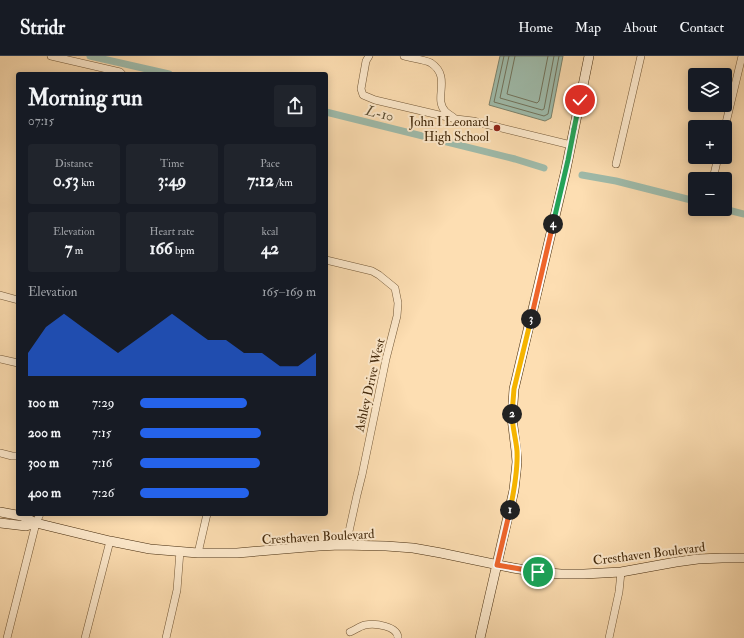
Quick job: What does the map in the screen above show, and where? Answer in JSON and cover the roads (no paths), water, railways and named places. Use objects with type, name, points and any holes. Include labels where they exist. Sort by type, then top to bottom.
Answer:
[{"type":"street","points":[[51,56],[117,72]]},
{"type":"street","points":[[369,56],[366,61],[361,88],[363,94],[375,100],[456,119],[473,121],[571,145]]},
{"type":"street","points":[[404,56],[430,63],[437,69],[442,78],[441,101],[444,111],[456,119]]},
{"type":"street","points":[[480,638],[516,479],[516,451],[512,418],[514,389],[568,160],[589,56]]},
{"type":"street","points":[[616,164],[641,56]]},
{"type":"street","points":[[727,120],[742,56]]},
{"type":"street","name":"Ashley Drive West","points":[[328,260],[372,271],[379,275],[395,288],[398,303],[397,316],[386,359],[346,545]]},
{"type":"street","points":[[0,295],[16,299]]},
{"type":"street","points":[[0,359],[16,363]]},
{"type":"street","points":[[0,453],[16,456]]},
{"type":"street","name":"Cresthaven Boulevard","points":[[0,512],[16,515]]},
{"type":"street","name":"Cresthaven Boulevard","points":[[22,516],[110,541],[150,548],[198,553],[237,554],[319,546],[386,546],[441,552],[497,565],[538,572],[561,574],[622,572],[698,559],[744,558]]},
{"type":"street","points":[[198,553],[207,516]]},
{"type":"street","points":[[7,638],[36,519]]},
{"type":"street","name":"Cresthaven Boulevard","points":[[0,523],[26,526],[36,519]]},
{"type":"street","points":[[86,638],[110,541]]},
{"type":"street","points":[[166,638],[177,590],[180,551]]},
{"type":"street","points":[[609,638],[622,572]]},
{"type":"street","points":[[350,632],[365,625],[382,625],[396,630],[398,638]]},
{"type":"water","points":[[500,56],[563,56],[551,118],[545,121],[489,105]]},
{"type":"waterway","name":"L-10","points":[[90,56],[160,72]]},
{"type":"waterway","name":"L-10","points":[[328,112],[515,159],[544,168]]},
{"type":"waterway","name":"L-10","points":[[582,175],[616,181],[688,199]]},
{"type":"waterway","name":"L-10","points":[[732,211],[744,214]]},
{"type":"place","name":"John I Leonard High School","points":[[497,128]]}]
